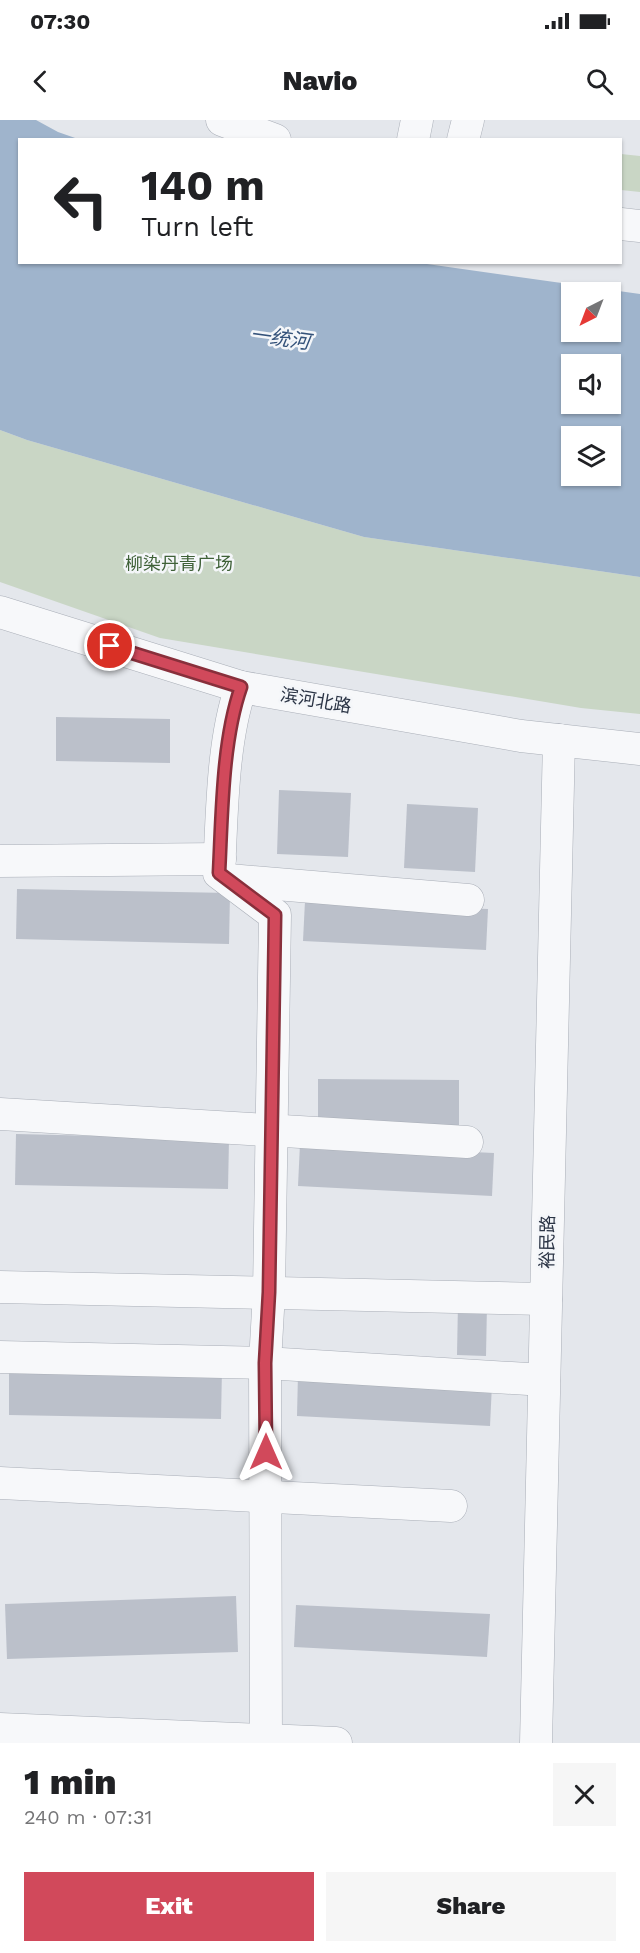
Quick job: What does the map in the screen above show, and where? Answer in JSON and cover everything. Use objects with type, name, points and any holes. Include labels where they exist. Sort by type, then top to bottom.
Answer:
[{"type":"street","points":[[222,120],[270,138]]},
{"type":"street","points":[[413,138],[417,120]]},
{"type":"street","points":[[464,138],[468,120]]},
{"type":"street","points":[[622,224],[640,226]]},
{"type":"street","name":"滨河北路","points":[[0,612],[241,687],[521,736],[640,749]]},
{"type":"street","points":[[241,687],[235,704],[224,780],[224,869],[275,915],[269,1292],[265,1363],[266,1741]]},
{"type":"street","name":"裕民路","points":[[536,1743],[559,740]]},
{"type":"street","points":[[0,861],[224,869],[468,900]]},
{"type":"street","points":[[0,1113],[467,1142]]},
{"type":"street","points":[[0,1287],[546,1299]]},
{"type":"street","points":[[0,1357],[265,1363],[544,1380]]},
{"type":"street","points":[[0,1483],[451,1506]]},
{"type":"street","points":[[0,1730],[336,1743]]},
{"type":"green space","points":[[622,154],[640,156],[640,192],[622,190]]},
{"type":"green space","name":"柳染丹青广场","points":[[0,430],[27,440],[364,537],[640,577],[640,714],[581,708],[160,638],[0,582]]},
{"type":"water","name":"一统河","points":[[0,120],[36,120],[75,138],[18,138],[18,264],[427,264],[561,283],[561,342],[621,342],[621,291],[640,294],[640,577],[364,537],[27,440],[0,430]]},
{"type":"building","points":[[56,717],[170,719],[170,763],[56,761]]},
{"type":"building","points":[[279,790],[351,793],[348,857],[277,854]]},
{"type":"building","points":[[407,804],[478,808],[475,872],[404,868]]},
{"type":"building","points":[[17,889],[230,893],[229,944],[16,939]]},
{"type":"building","points":[[305,901],[488,909],[486,950],[303,941]]},
{"type":"building","points":[[318,1079],[459,1080],[459,1128],[318,1127]]},
{"type":"building","points":[[16,1134],[229,1139],[228,1189],[15,1185]]},
{"type":"building","points":[[300,1144],[494,1153],[492,1196],[298,1186]]},
{"type":"building","points":[[458,1303],[487,1304],[486,1356],[457,1355]]},
{"type":"building","points":[[9,1364],[222,1368],[221,1419],[9,1415]]},
{"type":"building","points":[[298,1374],[492,1384],[490,1426],[297,1416]]},
{"type":"building","points":[[236,1596],[238,1652],[7,1659],[5,1604]]},
{"type":"building","points":[[296,1605],[490,1614],[487,1657],[294,1647]]},
{"type":"route","points":[[110,646],[241,687],[235,704],[224,780],[219,873],[275,915],[269,1292],[265,1363],[266,1452]]}]
